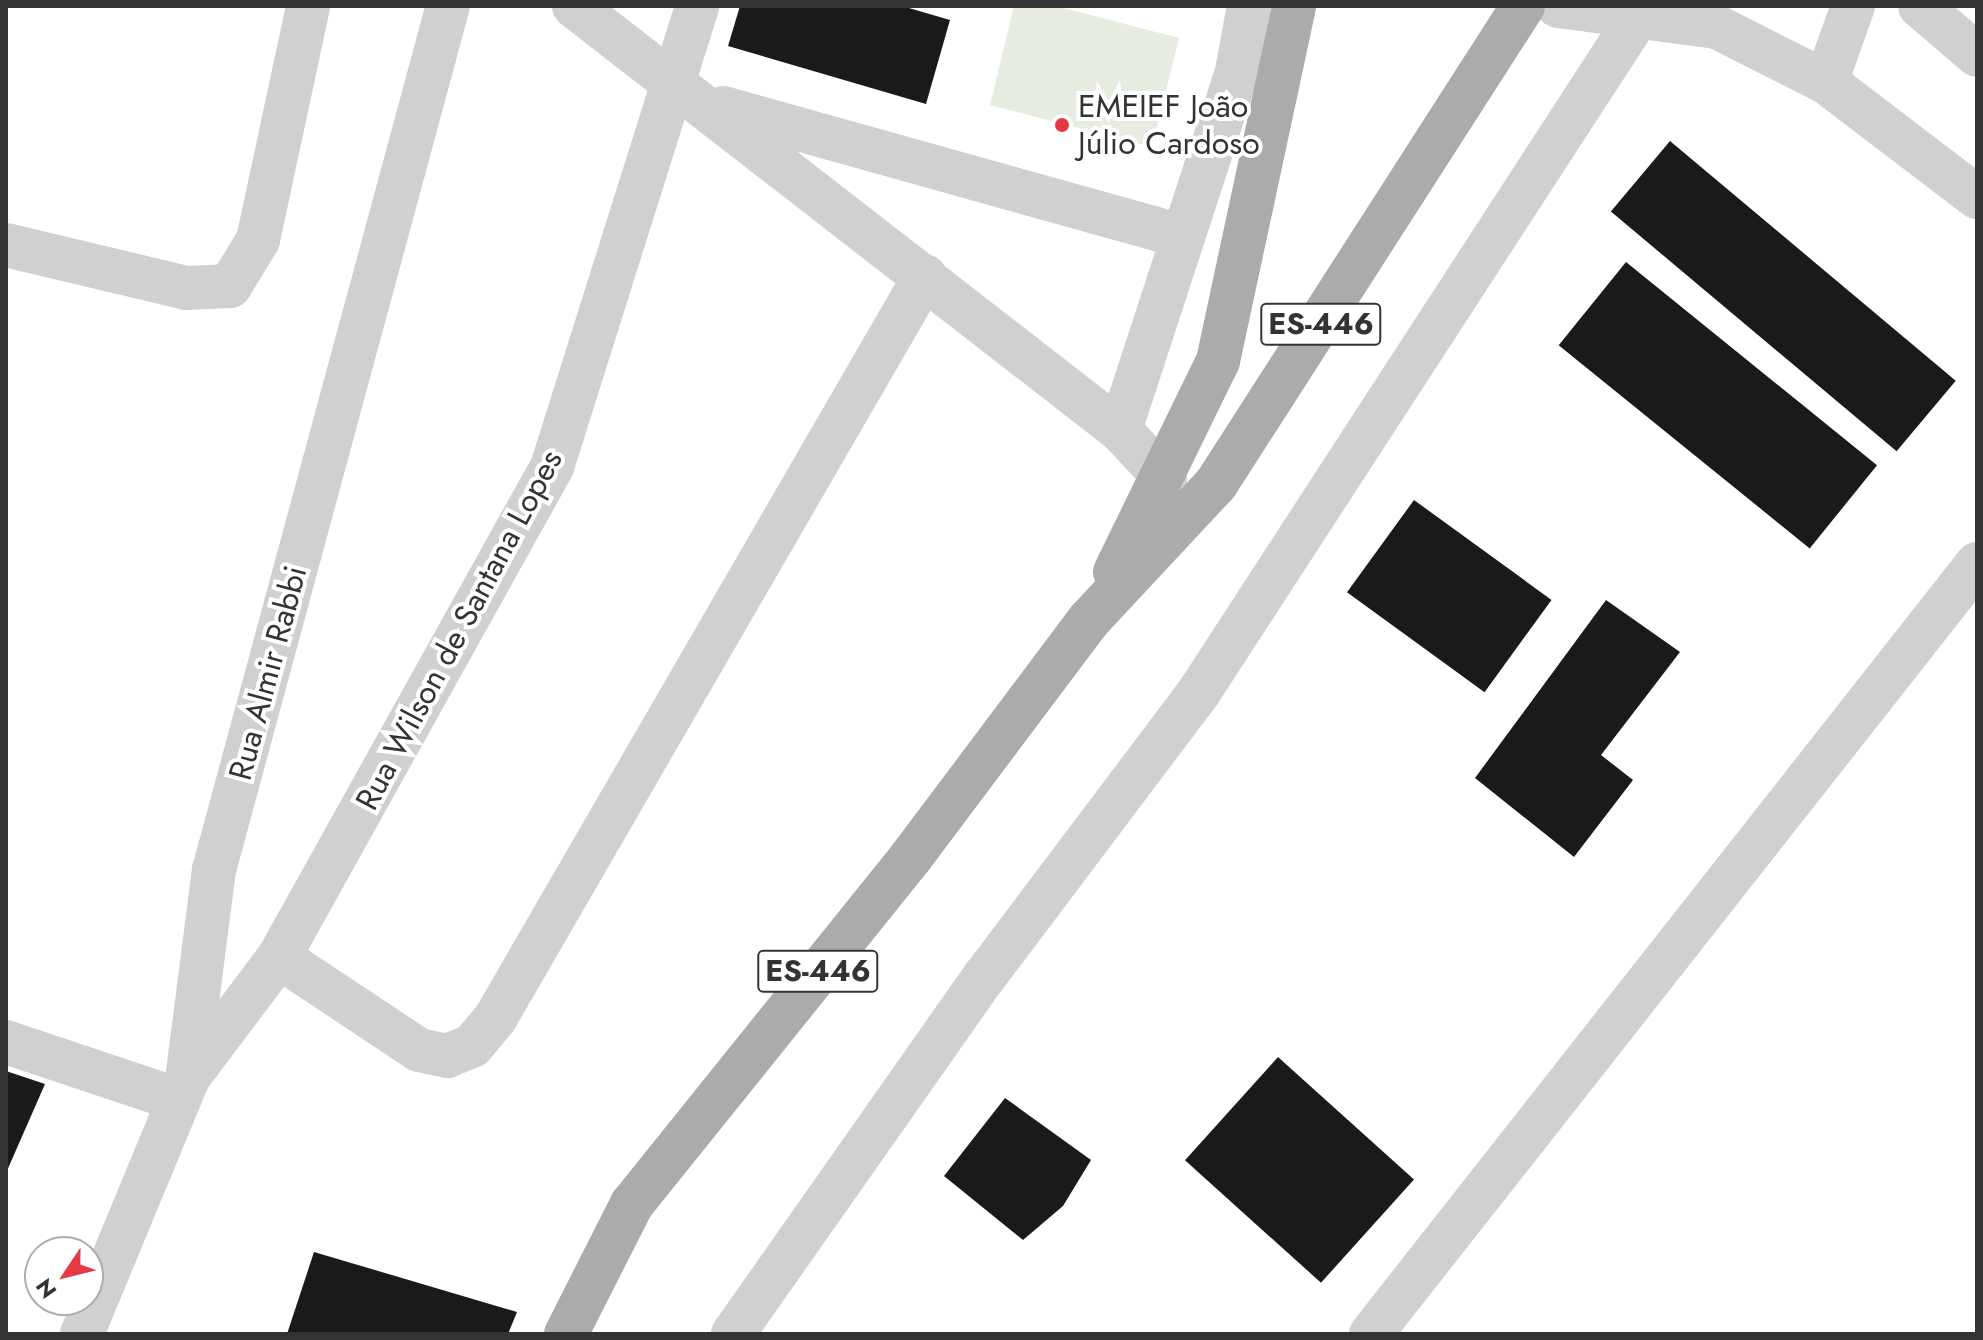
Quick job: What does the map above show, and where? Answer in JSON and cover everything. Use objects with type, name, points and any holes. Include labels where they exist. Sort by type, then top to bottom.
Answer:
[{"type":"main road","name":"ES-446","points":[[1089,620],[1165,478],[1218,361],[1294,6]]},
{"type":"main road","name":"ES-446","points":[[566,1334],[632,1204],[911,857],[1089,620],[1216,484],[1523,6]]},
{"type":"street","points":[[6,245],[186,288],[230,286],[258,240],[308,6]]},
{"type":"street","name":"Rua Almir Rabbi","points":[[82,1334],[183,1090],[214,870],[448,6]]},
{"type":"street","points":[[574,6],[691,92],[1120,430],[1165,478]]},
{"type":"street","name":"Rua Wilson de Santana Lopes","points":[[183,1090],[279,957],[552,467],[691,92],[697,6]]},
{"type":"street","points":[[1120,430],[1237,71],[1249,6]]},
{"type":"street","points":[[1558,6],[1641,12],[1717,27],[1826,82],[1977,197]]},
{"type":"street","points":[[1826,82],[1853,6]]},
{"type":"street","points":[[1920,6],[1977,55]]},
{"type":"street","points":[[733,1334],[976,989],[1199,692],[1641,12]]},
{"type":"street","points":[[691,92],[1182,236]]},
{"type":"street","points":[[279,957],[419,1050],[447,1056],[472,1046],[496,1017],[925,276]]},
{"type":"street","points":[[1371,1334],[1977,564]]},
{"type":"street","points":[[6,1042],[183,1090]]},
{"type":"shaded area","points":[[1014,6],[1056,6],[1179,38],[1152,147],[990,105]]},
{"type":"building","points":[[740,6],[902,6],[950,20],[926,104],[728,46]]},
{"type":"building","points":[[1670,141],[1956,381],[1897,451],[1611,211]]},
{"type":"building","points":[[1626,262],[1877,465],[1810,548],[1559,345]]},
{"type":"building","points":[[1414,500],[1552,600],[1485,692],[1347,592]]},
{"type":"building","points":[[1606,600],[1680,652],[1601,755],[1633,780],[1574,857],[1475,778]]},
{"type":"building","points":[[1278,1057],[1414,1179],[1321,1283],[1185,1160]]},
{"type":"building","points":[[6,1071],[45,1084],[6,1173]]},
{"type":"building","points":[[1005,1098],[1091,1160],[1063,1206],[1023,1240],[944,1176]]},
{"type":"building","points":[[314,1252],[517,1312],[508,1334],[287,1334]]},
{"type":"place","name":"EMEIEF João Júlio Cardoso","points":[[1062,125]]}]
